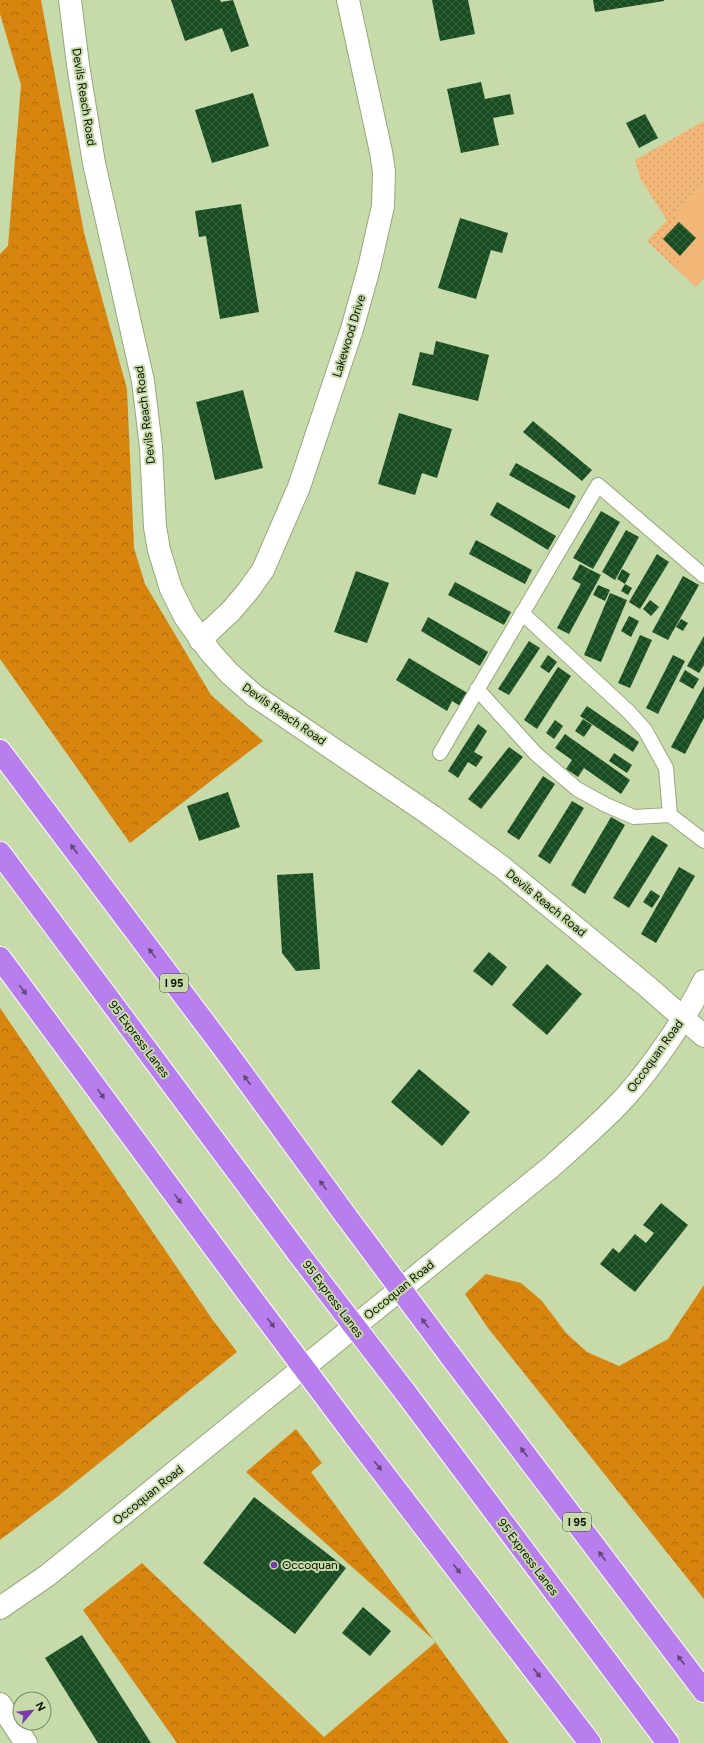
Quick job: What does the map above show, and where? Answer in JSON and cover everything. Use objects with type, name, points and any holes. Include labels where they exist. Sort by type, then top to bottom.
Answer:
[{"type":"highway","name":"I 95","points":[[0,751],[225,1050],[449,1354],[704,1691]]},
{"type":"highway","name":"95 Express Lanes","points":[[0,853],[298,1253],[668,1743]]},
{"type":"highway","points":[[0,958],[354,1435],[590,1743]]},
{"type":"street","name":"Devils Reach Road","points":[[70,0],[78,65],[94,163],[143,381],[151,447],[153,506],[157,542],[171,589],[185,618],[200,640],[229,673],[255,696],[425,811],[502,867],[649,988],[704,1036]]},
{"type":"street","name":"Lakewood Drive","points":[[200,640],[243,598],[263,570],[270,556],[299,487],[352,329],[369,268],[383,206],[384,172],[348,0]]},
{"type":"street","name":"Occoquan Road","points":[[0,1608],[48,1575],[551,1167],[626,1095],[648,1068],[683,1018],[704,981]]},
{"type":"street","points":[[0,1704],[6,1725],[26,1743]]},
{"type":"lane","points":[[440,753],[598,485],[704,576]]},
{"type":"lane","points":[[522,613],[629,712],[645,730],[666,768],[670,815]]},
{"type":"lane","points":[[477,689],[536,754],[577,789],[606,805],[634,817],[670,815],[704,841]]},
{"type":"green space","points":[[0,0],[41,0],[84,233],[127,389],[134,548],[145,584],[211,695],[263,741],[130,843],[0,659],[0,254],[8,246],[21,85],[0,14]]},
{"type":"green space","points":[[0,1008],[212,1319],[237,1352],[57,1497],[0,1540]]},
{"type":"green space","points":[[486,1274],[521,1283],[542,1301],[566,1333],[587,1352],[619,1366],[668,1339],[704,1285],[704,1599],[488,1328],[465,1294]]},
{"type":"green space","points":[[296,1429],[322,1463],[311,1472],[434,1640],[246,1472]]},
{"type":"green space","points":[[142,1563],[324,1737],[436,1642],[509,1743],[177,1743],[83,1610]]},
{"type":"shaded area","points":[[704,121],[704,181],[674,213],[701,238],[674,267],[647,241],[667,220],[641,180],[635,160]]},
{"type":"shaded area","points":[[704,181],[704,278],[696,287],[674,267],[701,238],[674,213]]},
{"type":"building","points":[[171,0],[220,0],[221,2],[233,0],[249,46],[231,52],[222,28],[185,41]]},
{"type":"building","points":[[432,0],[468,0],[475,34],[440,41]]},
{"type":"building","points":[[593,0],[664,0],[664,1],[595,12]]},
{"type":"building","points":[[481,82],[485,99],[510,94],[514,114],[493,118],[499,145],[461,153],[447,89]]},
{"type":"building","points":[[253,93],[269,146],[212,163],[195,110]]},
{"type":"building","points":[[645,114],[658,138],[639,148],[626,123]]},
{"type":"building","points":[[241,204],[259,312],[220,319],[206,236],[199,237],[195,211]]},
{"type":"building","points":[[460,218],[508,233],[502,253],[491,250],[476,299],[438,288]]},
{"type":"building","points":[[679,222],[696,238],[680,256],[663,239]]},
{"type":"building","points":[[436,341],[489,355],[478,401],[412,385],[420,352],[433,355]]},
{"type":"building","points":[[243,390],[263,468],[215,480],[196,402]]},
{"type":"building","points":[[399,413],[452,429],[437,478],[422,473],[415,495],[378,484]]},
{"type":"building","points":[[533,421],[592,470],[582,481],[523,432]]},
{"type":"building","points":[[516,463],[576,496],[569,509],[509,475]]},
{"type":"building","points":[[497,502],[556,536],[548,550],[490,515]]},
{"type":"building","points":[[601,511],[620,522],[593,569],[573,558]]},
{"type":"building","points":[[626,530],[639,537],[615,580],[602,572]]},
{"type":"building","points":[[476,540],[532,570],[525,584],[469,554]]},
{"type":"building","points":[[657,554],[669,562],[640,609],[629,602]]},
{"type":"building","points":[[580,564],[589,569],[581,584],[572,579]]},
{"type":"building","points":[[589,569],[601,575],[569,634],[557,628]]},
{"type":"building","points":[[622,569],[630,574],[625,584],[617,579]]},
{"type":"building","points":[[356,571],[389,583],[367,643],[334,632]]},
{"type":"building","points":[[683,576],[699,585],[668,640],[652,632]]},
{"type":"building","points":[[455,582],[511,612],[504,625],[448,595]]},
{"type":"building","points":[[625,584],[632,588],[628,595],[621,591]]},
{"type":"building","points":[[598,585],[610,590],[605,601],[593,595]]},
{"type":"building","points":[[610,593],[627,600],[601,662],[584,655]]},
{"type":"building","points":[[650,600],[659,607],[651,616],[643,609]]},
{"type":"building","points":[[629,616],[639,621],[631,637],[621,631]]},
{"type":"building","points":[[428,617],[488,652],[480,666],[421,631]]},
{"type":"building","points":[[681,619],[688,623],[683,631],[676,627]]},
{"type":"building","points":[[640,635],[652,640],[630,688],[618,683]]},
{"type":"building","points":[[704,636],[704,665],[699,673],[687,666]]},
{"type":"building","points":[[529,641],[540,648],[509,695],[498,689]]},
{"type":"building","points":[[548,655],[557,662],[549,673],[540,667]]},
{"type":"building","points":[[673,655],[685,661],[658,714],[646,708]]},
{"type":"building","points":[[409,658],[469,694],[462,707],[452,701],[447,711],[396,680]]},
{"type":"building","points":[[558,667],[571,676],[537,729],[524,720]]},
{"type":"building","points":[[685,670],[699,679],[693,689],[679,681]]},
{"type":"building","points":[[704,686],[704,718],[685,754],[671,747]]},
{"type":"building","points":[[587,706],[639,742],[633,752],[580,716]]},
{"type":"building","points":[[583,719],[592,725],[584,737],[575,731]]},
{"type":"building","points":[[555,720],[563,726],[554,739],[546,733]]},
{"type":"building","points":[[478,724],[487,731],[474,752],[483,757],[476,767],[468,762],[458,778],[448,771]]},
{"type":"building","points":[[565,734],[630,780],[621,794],[584,768],[578,777],[566,769],[572,760],[555,748]]},
{"type":"building","points":[[509,747],[523,757],[481,809],[468,799]]},
{"type":"building","points":[[614,753],[632,765],[627,773],[609,761]]},
{"type":"building","points":[[543,776],[555,784],[519,840],[507,832]]},
{"type":"building","points":[[228,792],[240,827],[199,841],[187,806]]},
{"type":"building","points":[[572,801],[584,808],[550,864],[538,856]]},
{"type":"building","points":[[611,817],[625,825],[585,894],[571,885]]},
{"type":"building","points":[[652,835],[668,845],[629,908],[613,898]]},
{"type":"building","points":[[679,867],[695,876],[656,943],[641,934]]},
{"type":"building","points":[[313,873],[320,969],[296,971],[282,953],[277,875]]},
{"type":"building","points":[[651,890],[660,896],[652,908],[643,902]]},
{"type":"building","points":[[489,952],[507,967],[492,986],[473,971]]},
{"type":"building","points":[[547,964],[582,994],[547,1035],[512,1005]]},
{"type":"building","points":[[419,1069],[470,1112],[442,1146],[391,1102]]},
{"type":"building","points":[[661,1203],[688,1225],[635,1292],[600,1264],[613,1248],[619,1253],[635,1234],[646,1243],[654,1233],[643,1225]]},
{"type":"building","name":"Occoquan","points":[[254,1497],[346,1568],[295,1634],[203,1563]]},
{"type":"building","points":[[363,1607],[391,1631],[370,1656],[342,1633]]},
{"type":"building","points":[[82,1635],[151,1743],[98,1743],[45,1658]]},
{"type":"place","name":"Occoquan","points":[[274,1565]]}]
